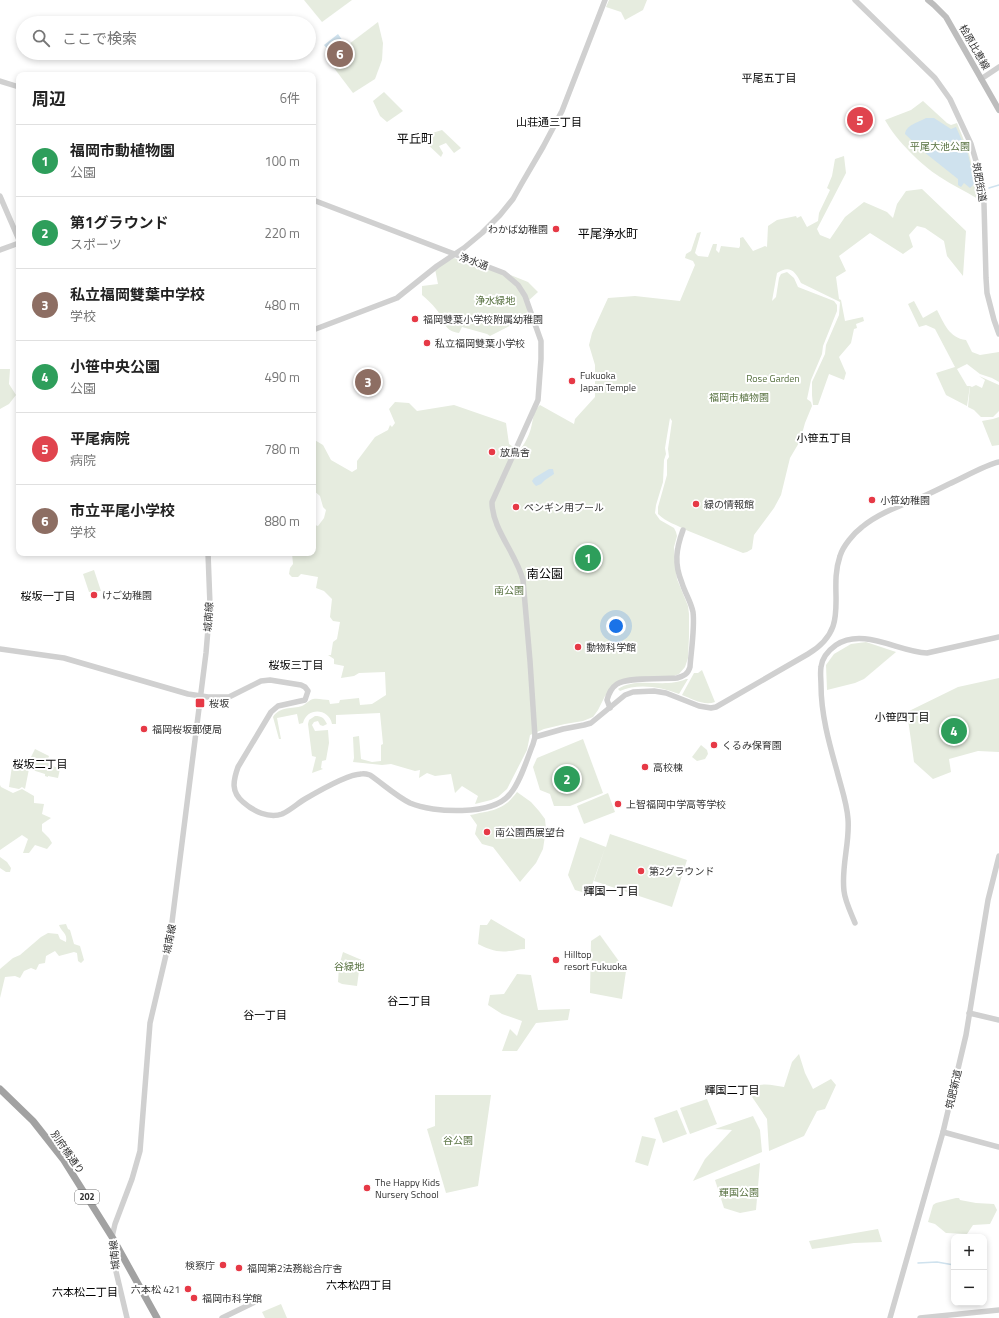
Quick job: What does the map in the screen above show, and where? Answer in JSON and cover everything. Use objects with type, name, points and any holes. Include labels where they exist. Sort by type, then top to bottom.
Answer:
[{"type":"highway","name":"別府橋通り","points":[[0,1089],[26,1114],[44,1135],[70,1171],[112,1237],[157,1318]]},
{"type":"main road","name":"桧原比恵線","points":[[928,0],[946,17],[999,110]]},
{"type":"street","points":[[316,329],[396,298],[437,266],[456,254],[482,233],[500,215],[513,199],[522,184],[562,111],[605,0]]},
{"type":"street","name":"筑肥街道","points":[[855,0],[935,78],[950,99],[971,144],[981,178],[984,204],[987,293],[999,334]]},
{"type":"street","points":[[981,78],[999,67]]},
{"type":"street","points":[[0,81],[16,86]]},
{"type":"street","points":[[0,196],[16,234]]},
{"type":"street","name":"浄水通","points":[[316,201],[504,273],[518,285],[525,296],[541,341],[538,400],[494,496],[492,507],[494,518],[520,569],[523,580],[530,661],[534,737]]},
{"type":"street","points":[[0,250],[16,242]]},
{"type":"street","points":[[0,648],[64,658],[169,689],[200,696],[229,697],[261,681],[270,680],[305,687],[308,691],[305,700],[278,706],[271,712],[238,767],[233,782],[234,790],[239,799],[261,813],[272,816],[282,814],[326,788],[355,774],[362,773],[370,775],[409,802],[421,807],[434,810],[454,811],[490,807],[499,804],[510,795],[516,786],[533,744],[534,737],[591,723],[626,695],[633,692],[654,691],[666,693],[699,706],[711,708],[716,707],[818,648],[828,636],[835,621],[837,608],[836,574],[840,555],[847,543],[861,527],[876,517],[906,502],[924,496],[999,462]]},
{"type":"street","points":[[610,708],[607,700],[610,691],[618,683],[628,680],[677,678],[684,676],[690,668],[693,612],[689,599],[681,583],[677,567],[676,548],[683,530]]},
{"type":"street","name":"城南線","points":[[126,1318],[114,1263],[112,1237],[140,1151],[150,1023],[170,938],[200,696],[210,605],[208,556]]},
{"type":"street","points":[[854,923],[844,893],[844,859],[848,845],[848,818],[827,734],[821,698],[821,666],[823,660],[827,653],[838,644],[854,639],[868,639],[918,653],[927,653],[999,637]]},
{"type":"street","name":"筑肥新道","points":[[890,1318],[943,1132],[966,1035],[988,900],[999,856]]},
{"type":"street","points":[[969,1013],[999,1020]]},
{"type":"street","points":[[943,1132],[999,1147]]},
{"type":"street","points":[[222,1318],[255,1302]]},
{"type":"street","points":[[920,1318],[999,1310]]},
{"type":"green space","points":[[304,0],[352,0],[322,22]]},
{"type":"green space","points":[[609,0],[647,0],[643,10],[625,20],[621,12],[606,7]]},
{"type":"green space","points":[[378,22],[383,43],[382,60],[375,79],[353,93],[328,60]]},
{"type":"green space","points":[[384,92],[403,111],[387,122],[380,116],[373,101]]},
{"type":"green space","name":"平尾大池公園","points":[[923,101],[947,123],[951,125],[957,123],[969,153],[978,199],[945,180],[925,166],[902,144],[885,120],[911,110]]},
{"type":"green space","points":[[442,130],[461,148],[454,153],[446,143],[439,146],[443,153],[441,157],[424,141],[429,134]]},
{"type":"green space","name":"南公園","points":[[844,156],[846,173],[817,229],[820,235],[830,239],[845,217],[864,202],[887,212],[893,218],[897,204],[906,191],[922,189],[966,231],[963,276],[947,256],[944,241],[925,228],[917,226],[909,235],[913,247],[903,254],[870,233],[839,256],[846,271],[836,277],[839,299],[841,300],[845,321],[863,317],[864,321],[856,324],[857,328],[854,329],[851,343],[839,357],[846,373],[844,380],[829,374],[818,405],[813,405],[812,382],[825,354],[826,345],[839,315],[840,302],[801,283],[791,270],[785,269],[777,273],[772,301],[776,297],[781,274],[787,272],[794,278],[798,287],[834,301],[837,305],[837,311],[811,380],[807,399],[811,402],[812,406],[800,441],[790,458],[781,495],[774,508],[754,535],[752,549],[747,552],[743,553],[686,530],[658,514],[658,507],[667,475],[667,460],[669,457],[668,449],[672,421],[670,418],[665,448],[666,454],[664,460],[663,482],[655,513],[660,520],[674,528],[676,532],[677,536],[674,547],[677,579],[688,606],[688,658],[685,667],[679,674],[674,676],[626,679],[605,696],[593,717],[583,721],[544,729],[530,735],[527,750],[507,789],[498,797],[475,804],[478,796],[462,786],[455,793],[451,774],[435,776],[427,773],[419,778],[420,770],[415,771],[391,764],[382,765],[353,762],[353,737],[359,736],[361,759],[372,762],[381,761],[381,745],[383,744],[380,713],[336,715],[336,724],[332,724],[327,715],[323,712],[313,712],[309,714],[303,723],[299,724],[297,714],[277,718],[281,739],[279,739],[273,717],[276,713],[283,709],[302,706],[313,699],[329,700],[330,704],[339,703],[340,700],[359,698],[360,705],[372,704],[386,695],[385,672],[359,673],[354,676],[341,678],[344,666],[334,664],[334,659],[328,655],[331,655],[333,642],[337,639],[340,622],[333,621],[330,617],[332,599],[324,591],[316,588],[318,577],[301,574],[298,577],[292,577],[289,574],[290,568],[293,564],[292,556],[316,556],[316,525],[318,526],[324,518],[326,510],[323,507],[320,496],[316,493],[316,441],[323,445],[331,460],[352,472],[357,469],[357,461],[375,437],[388,430],[390,425],[392,427],[395,423],[389,409],[395,402],[409,403],[417,411],[454,405],[506,423],[509,444],[519,451],[528,437],[535,413],[540,405],[574,424],[575,419],[595,397],[595,365],[589,345],[592,333],[608,298],[635,296],[680,301],[695,265],[693,261],[685,258],[686,254],[691,251],[697,233],[701,232],[695,253],[698,256],[708,257],[713,244],[717,244],[716,250],[719,253],[721,246],[739,248],[740,238],[743,237],[753,251],[765,246],[767,247],[768,226],[777,220],[796,216],[797,218],[801,216],[807,227],[818,221],[819,213],[830,190],[827,188],[832,176],[835,159]]},
{"type":"green space","name":"浄水緑地","points":[[454,258],[475,265],[485,265],[528,282],[538,292],[527,302],[528,319],[523,319],[490,336],[462,327],[459,333],[450,330],[436,309],[422,295],[422,286],[438,284],[435,269]]},
{"type":"green space","points":[[914,301],[923,318],[937,310],[951,333],[960,339],[966,340],[972,352],[980,355],[999,352],[999,382],[980,374],[967,364],[957,369],[967,386],[970,386],[967,406],[946,395],[936,373],[955,367],[935,329],[926,325],[919,327],[908,304]]},
{"type":"green space","points":[[0,369],[10,369],[9,384],[16,395],[9,404],[0,409]]},
{"type":"green space","points":[[979,376],[999,385],[999,411],[993,417],[981,417],[974,410],[968,407],[970,386],[972,387],[976,385],[982,388],[985,380]]},
{"type":"green space","points":[[999,417],[999,445],[992,446],[982,421]]},
{"type":"green space","points":[[94,570],[101,591],[89,592],[83,574]]},
{"type":"green space","points":[[866,642],[896,652],[864,679],[855,683],[827,690],[826,665],[834,654],[851,644]]},
{"type":"green space","points":[[702,670],[715,702],[702,703],[682,695],[694,673],[698,673]]},
{"type":"green space","points":[[999,678],[999,752],[978,751],[949,759],[951,772],[933,779],[914,762],[907,712],[958,687]]},
{"type":"green space","points":[[688,679],[679,694],[665,689],[650,687],[634,687],[620,691],[618,689],[634,683],[669,683]]},
{"type":"green space","points":[[315,716],[319,716],[325,720],[327,724],[323,726],[320,725],[318,721],[314,722],[312,725],[315,731],[328,730],[329,743],[326,760],[322,761],[321,768],[323,769],[312,773],[316,757],[312,756],[308,724],[309,720]]},
{"type":"green space","points":[[583,739],[603,793],[570,806],[554,806],[550,794],[540,790],[533,767],[537,758]]},
{"type":"green space","points":[[701,745],[707,750],[708,754],[705,759],[697,761],[692,757]]},
{"type":"green space","points":[[35,749],[49,756],[48,759],[51,760],[51,765],[60,769],[58,778],[48,777],[45,776],[45,774],[29,769],[25,789],[22,787],[19,789],[9,787],[13,759],[30,759]]},
{"type":"green space","points":[[0,785],[13,793],[22,789],[34,796],[34,803],[44,804],[42,814],[51,818],[42,824],[42,831],[52,843],[47,849],[35,845],[29,853],[23,853],[28,839],[22,835],[0,850]]},
{"type":"green space","points":[[517,792],[531,802],[539,811],[545,819],[546,829],[543,849],[536,863],[520,882],[493,847],[482,844],[475,834],[477,825],[470,815],[496,809],[507,803]]},
{"type":"green space","points":[[608,793],[615,812],[584,824],[577,806]]},
{"type":"green space","name":"第2グラウンド","points":[[610,834],[687,860],[672,907],[594,881],[605,848],[589,894],[575,890],[568,875],[580,837],[606,847]]},
{"type":"green space","points":[[0,857],[7,862],[11,868],[10,872],[6,872],[0,868]]},
{"type":"green space","points":[[491,919],[525,939],[525,949],[497,951],[478,944],[480,925],[487,925]]},
{"type":"green space","points":[[66,924],[70,930],[74,944],[80,946],[84,960],[81,963],[78,961],[77,953],[74,952],[59,956],[55,951],[46,956],[45,963],[39,964],[36,970],[31,968],[24,971],[20,978],[15,976],[5,977],[0,998],[0,969],[48,933],[58,934],[60,939],[66,942],[66,937],[59,925]]},
{"type":"green space","points":[[600,935],[626,971],[622,999],[590,993],[591,941]]},
{"type":"green space","name":"谷緑地","points":[[343,952],[364,961],[359,971],[357,986],[338,982],[339,966]]},
{"type":"green space","points":[[517,974],[531,975],[538,1010],[570,1009],[568,1020],[536,1023],[517,1051],[502,1051],[510,1029],[517,1036],[522,1021],[502,1014],[488,1005],[490,995],[504,994]]},
{"type":"green space","points":[[799,1054],[805,1073],[813,1089],[831,1079],[836,1085],[825,1109],[817,1111],[804,1136],[769,1151],[767,1119],[748,1091],[761,1085],[784,1087],[792,1062]]},
{"type":"green space","name":"谷公園","points":[[435,1095],[491,1095],[478,1186],[446,1193],[427,1129],[435,1126]]},
{"type":"green space","points":[[707,1099],[717,1124],[690,1134],[680,1108]]},
{"type":"green space","points":[[677,1110],[687,1134],[663,1143],[654,1118]]},
{"type":"green space","points":[[753,1116],[760,1130],[762,1152],[693,1181],[705,1159],[732,1130],[715,1129]]},
{"type":"green space","points":[[642,1136],[656,1139],[648,1166],[635,1162]]},
{"type":"green space","name":"輝国公園","points":[[760,1163],[756,1210],[740,1213],[724,1208],[715,1180]]},
{"type":"green space","points":[[959,1198],[960,1200],[976,1203],[994,1204],[997,1210],[990,1224],[973,1225],[967,1234],[946,1233],[935,1224],[928,1222],[933,1205]]},
{"type":"green space","points":[[878,1229],[882,1242],[854,1243],[812,1249],[809,1241]]},
{"type":"green space","points":[[281,1304],[287,1318],[265,1318],[262,1312]]},
{"type":"water","points":[[338,34],[343,41],[329,51],[324,45]]},
{"type":"water","points":[[926,118],[934,118],[951,129],[956,127],[968,154],[975,183],[970,188],[964,183],[961,187],[958,185],[958,179],[924,152],[905,134],[910,126]]},
{"type":"water","points":[[549,469],[553,469],[554,474],[536,486],[532,481],[534,478]]},
{"type":"waterway","points":[[989,188],[999,185]]},
{"type":"waterway","points":[[918,1263],[937,1262],[951,1264]]},
{"type":"place","name":"市立平尾小学校","points":[[340,54]]},
{"type":"place","name":"平尾病院","points":[[860,120]]},
{"type":"place","name":"わかば幼稚園","points":[[556,229]]},
{"type":"place","name":"福岡雙葉小学校附属幼稚園","points":[[415,319]]},
{"type":"place","name":"私立福岡雙葉小学校","points":[[427,343]]},
{"type":"place","name":"Fukuoka Japan Temple","points":[[572,381]]},
{"type":"place","name":"私立福岡雙葉中学校","points":[[368,382]]},
{"type":"place","name":"放鳥舎","points":[[492,452]]},
{"type":"place","name":"小笹幼稚園","points":[[872,500]]},
{"type":"place","name":"緑の情報館","points":[[696,504]]},
{"type":"place","name":"ペンギン用プール","points":[[516,507]]},
{"type":"place","name":"福岡市動植物園","points":[[588,558]]},
{"type":"place","name":"けご幼稚園","points":[[94,595]]},
{"type":"place","name":"動物科学館","points":[[578,647]]},
{"type":"place","name":"桜坂","points":[[200,703]]},
{"type":"place","name":"福岡桜坂郵便局","points":[[144,729]]},
{"type":"place","name":"小笹中央公園","points":[[954,731]]},
{"type":"place","name":"くるみ保育園","points":[[714,745]]},
{"type":"place","name":"高校棟","points":[[645,767]]},
{"type":"place","name":"第1グラウンド","points":[[567,779]]},
{"type":"place","name":"上智福岡中学高等学校","points":[[618,804]]},
{"type":"place","name":"南公園西展望台","points":[[487,832]]},
{"type":"place","name":"第2グラウンド","points":[[641,871]]},
{"type":"place","name":"Hilltop resort Fukuoka","points":[[556,960]]},
{"type":"place","name":"The Happy Kids Nursery School","points":[[367,1188]]},
{"type":"place","name":"検察庁","points":[[223,1265]]},
{"type":"place","name":"福岡第2法務総合庁舎","points":[[239,1268]]},
{"type":"place","name":"六本松 421","points":[[188,1289]]},
{"type":"place","name":"福岡市科学館","points":[[194,1298]]},
{"type":"district","name":"平尾五丁目","points":[[769,78]]},
{"type":"district","name":"山荘通三丁目","points":[[549,122]]},
{"type":"district","name":"平丘町","points":[[415,139]]},
{"type":"district","name":"平尾浄水町","points":[[608,234]]},
{"type":"district","name":"小笹五丁目","points":[[824,438]]},
{"type":"district","name":"南公園","points":[[545,574]]},
{"type":"district","name":"桜坂一丁目","points":[[48,596]]},
{"type":"district","name":"桜坂三丁目","points":[[296,665]]},
{"type":"district","name":"小笹四丁目","points":[[902,717]]},
{"type":"district","name":"桜坂二丁目","points":[[40,764]]},
{"type":"district","name":"輝国一丁目","points":[[611,891]]},
{"type":"district","name":"谷二丁目","points":[[409,1001]]},
{"type":"district","name":"谷一丁目","points":[[265,1015]]},
{"type":"district","name":"輝国二丁目","points":[[732,1090]]},
{"type":"district","name":"六本松四丁目","points":[[359,1285]]},
{"type":"district","name":"六本松二丁目","points":[[85,1292]]},
{"type":"park label","name":"Rose Garden","points":[[773,378]]},
{"type":"park label","name":"福岡市植物園","points":[[739,397]]}]
